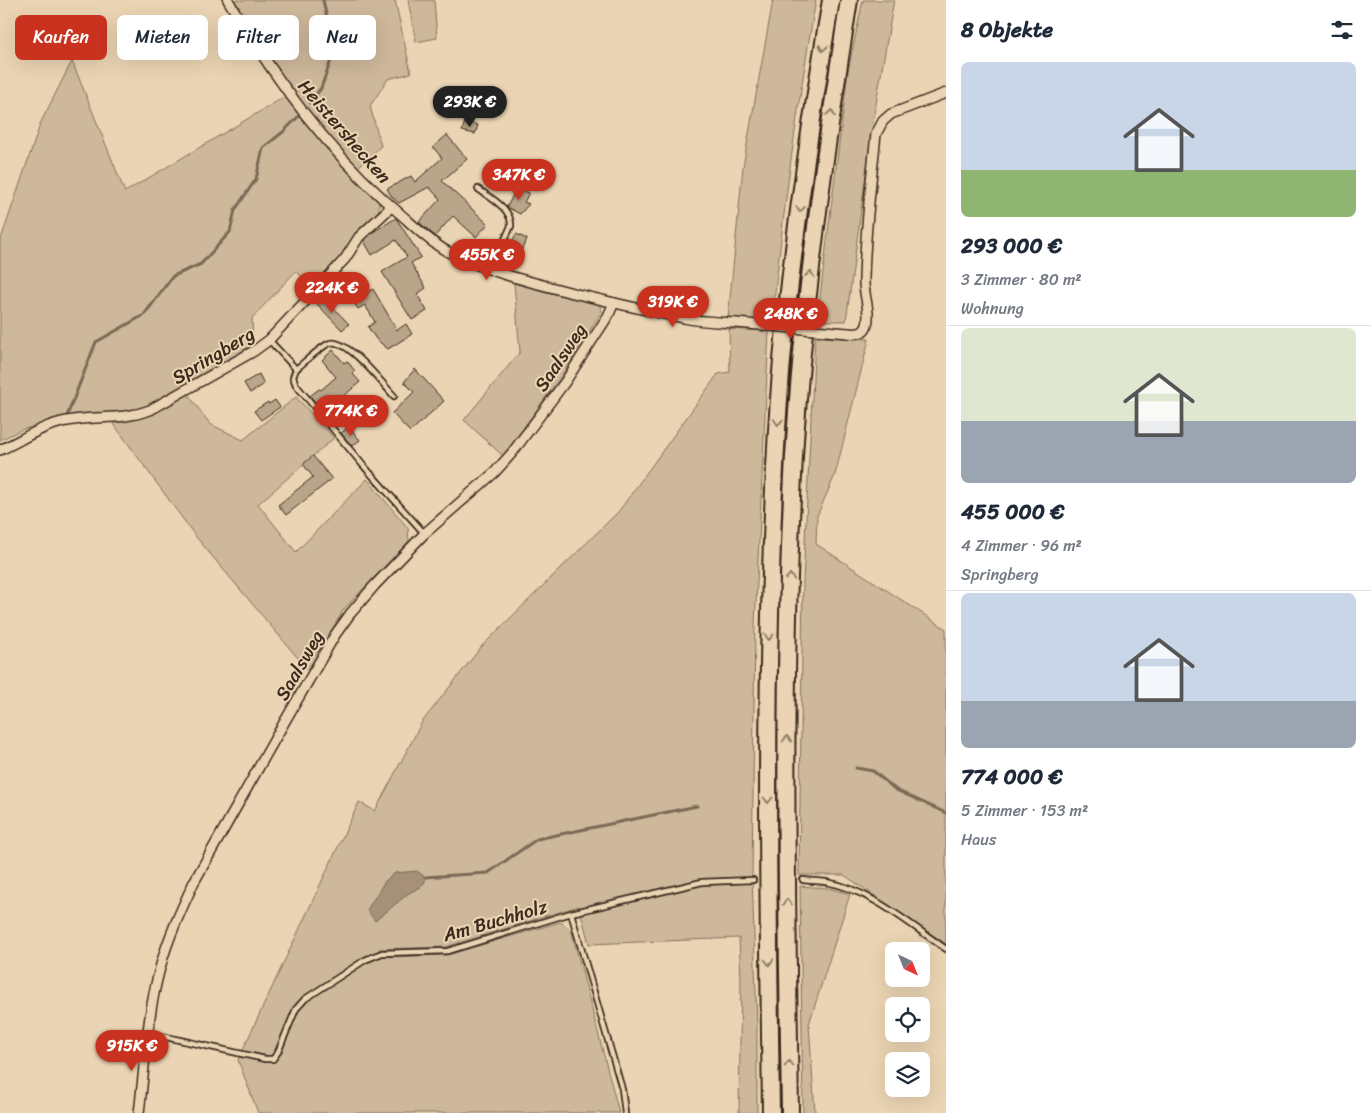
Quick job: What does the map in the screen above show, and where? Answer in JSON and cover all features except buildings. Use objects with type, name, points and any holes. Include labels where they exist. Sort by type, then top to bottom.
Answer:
[{"type":"highway","points":[[771,1113],[768,686],[776,455],[784,339],[807,144],[830,0]]},
{"type":"highway","points":[[790,1113],[786,878],[794,456],[803,340],[814,245],[826,147],[849,0]]},
{"type":"street","name":"Heistershecken","points":[[228,0],[252,41],[288,91],[340,156],[391,207]]},
{"type":"street","points":[[391,207],[421,233],[446,251],[479,266],[539,284],[612,303],[686,319],[858,334],[866,327],[868,317],[864,281],[876,134],[883,121],[890,114],[946,93]]},
{"type":"street","name":"Springberg","points":[[0,450],[51,425],[66,421],[127,417],[150,410],[254,351],[269,340],[345,258],[359,236],[391,207]]},
{"type":"street","name":"Saalsweg","points":[[140,1113],[150,1014],[160,969],[174,925],[194,882],[335,635],[375,584],[424,534],[495,472],[512,453],[564,382],[608,316],[612,303]]},
{"type":"lane","points":[[478,189],[500,204],[512,221],[491,270]]},
{"type":"lane","points":[[269,340],[296,369]]},
{"type":"lane","points":[[394,396],[354,353],[335,342],[328,344],[296,369],[293,377],[296,385],[424,534]]},
{"type":"lane","name":"Am Buchholz","points":[[148,1033],[265,1059],[273,1059],[278,1052],[296,1009],[305,999],[365,960],[382,953],[448,951],[571,913],[702,882],[753,880]]},
{"type":"lane","points":[[803,880],[826,882],[854,891],[878,902],[946,949]]},
{"type":"lane","name":"Am Buchholz","points":[[571,913],[622,1089],[626,1113]]},
{"type":"shaded area","points":[[234,0],[395,0],[411,73],[388,79],[370,106],[381,146],[356,169],[295,93],[271,60],[299,60],[299,15],[243,15]]},
{"type":"shaded area","points":[[408,0],[434,0],[437,38],[416,42]]},
{"type":"shaded area","points":[[773,0],[816,0],[791,160],[772,321],[728,318],[743,167]]},
{"type":"shaded area","points":[[863,0],[894,0],[874,115],[846,321],[817,321],[848,71]]},
{"type":"shaded area","points":[[72,61],[125,192],[286,96],[337,159],[379,202],[379,210],[347,253],[314,289],[296,271],[252,318],[253,345],[139,410],[50,422],[21,430],[0,440],[0,242],[41,122]]},
{"type":"shaded area","points":[[514,283],[599,304],[602,311],[562,375],[503,456],[464,420],[520,352]]},
{"type":"shaded area","points":[[729,329],[769,331],[755,624],[752,875],[757,1025],[757,1113],[739,1113],[741,979],[739,938],[589,944],[579,906],[446,947],[379,949],[390,957],[447,955],[560,922],[571,929],[619,1113],[258,1113],[238,1060],[359,802],[375,811],[422,722],[482,646],[619,511],[718,374],[730,372]]},
{"type":"shaded area","points":[[815,337],[869,339],[835,475],[817,516],[816,544],[946,629],[946,944],[844,875],[799,875],[803,582]]},
{"type":"shaded area","points":[[187,393],[210,424],[243,440],[296,397],[334,438],[258,504],[296,552],[367,479],[408,528],[409,541],[344,609],[308,670],[196,537],[113,423],[135,419],[152,413]]},
{"type":"shaded area","points":[[417,871],[425,877],[425,882],[421,887],[409,893],[375,921],[367,910],[385,881],[395,873]]},
{"type":"shaded area","points":[[800,886],[827,888],[850,894],[809,1024],[815,1113],[803,1113]]},
{"type":"waterway","points":[[310,103],[321,88],[334,52],[323,0]]},
{"type":"waterway","points":[[67,416],[96,342],[144,315],[173,276],[201,264],[230,232],[235,210],[256,179],[263,148],[300,115]]},
{"type":"waterway","points":[[856,768],[873,771],[896,790],[946,813]]},
{"type":"waterway","points":[[425,877],[488,873],[537,839],[697,806]]}]
